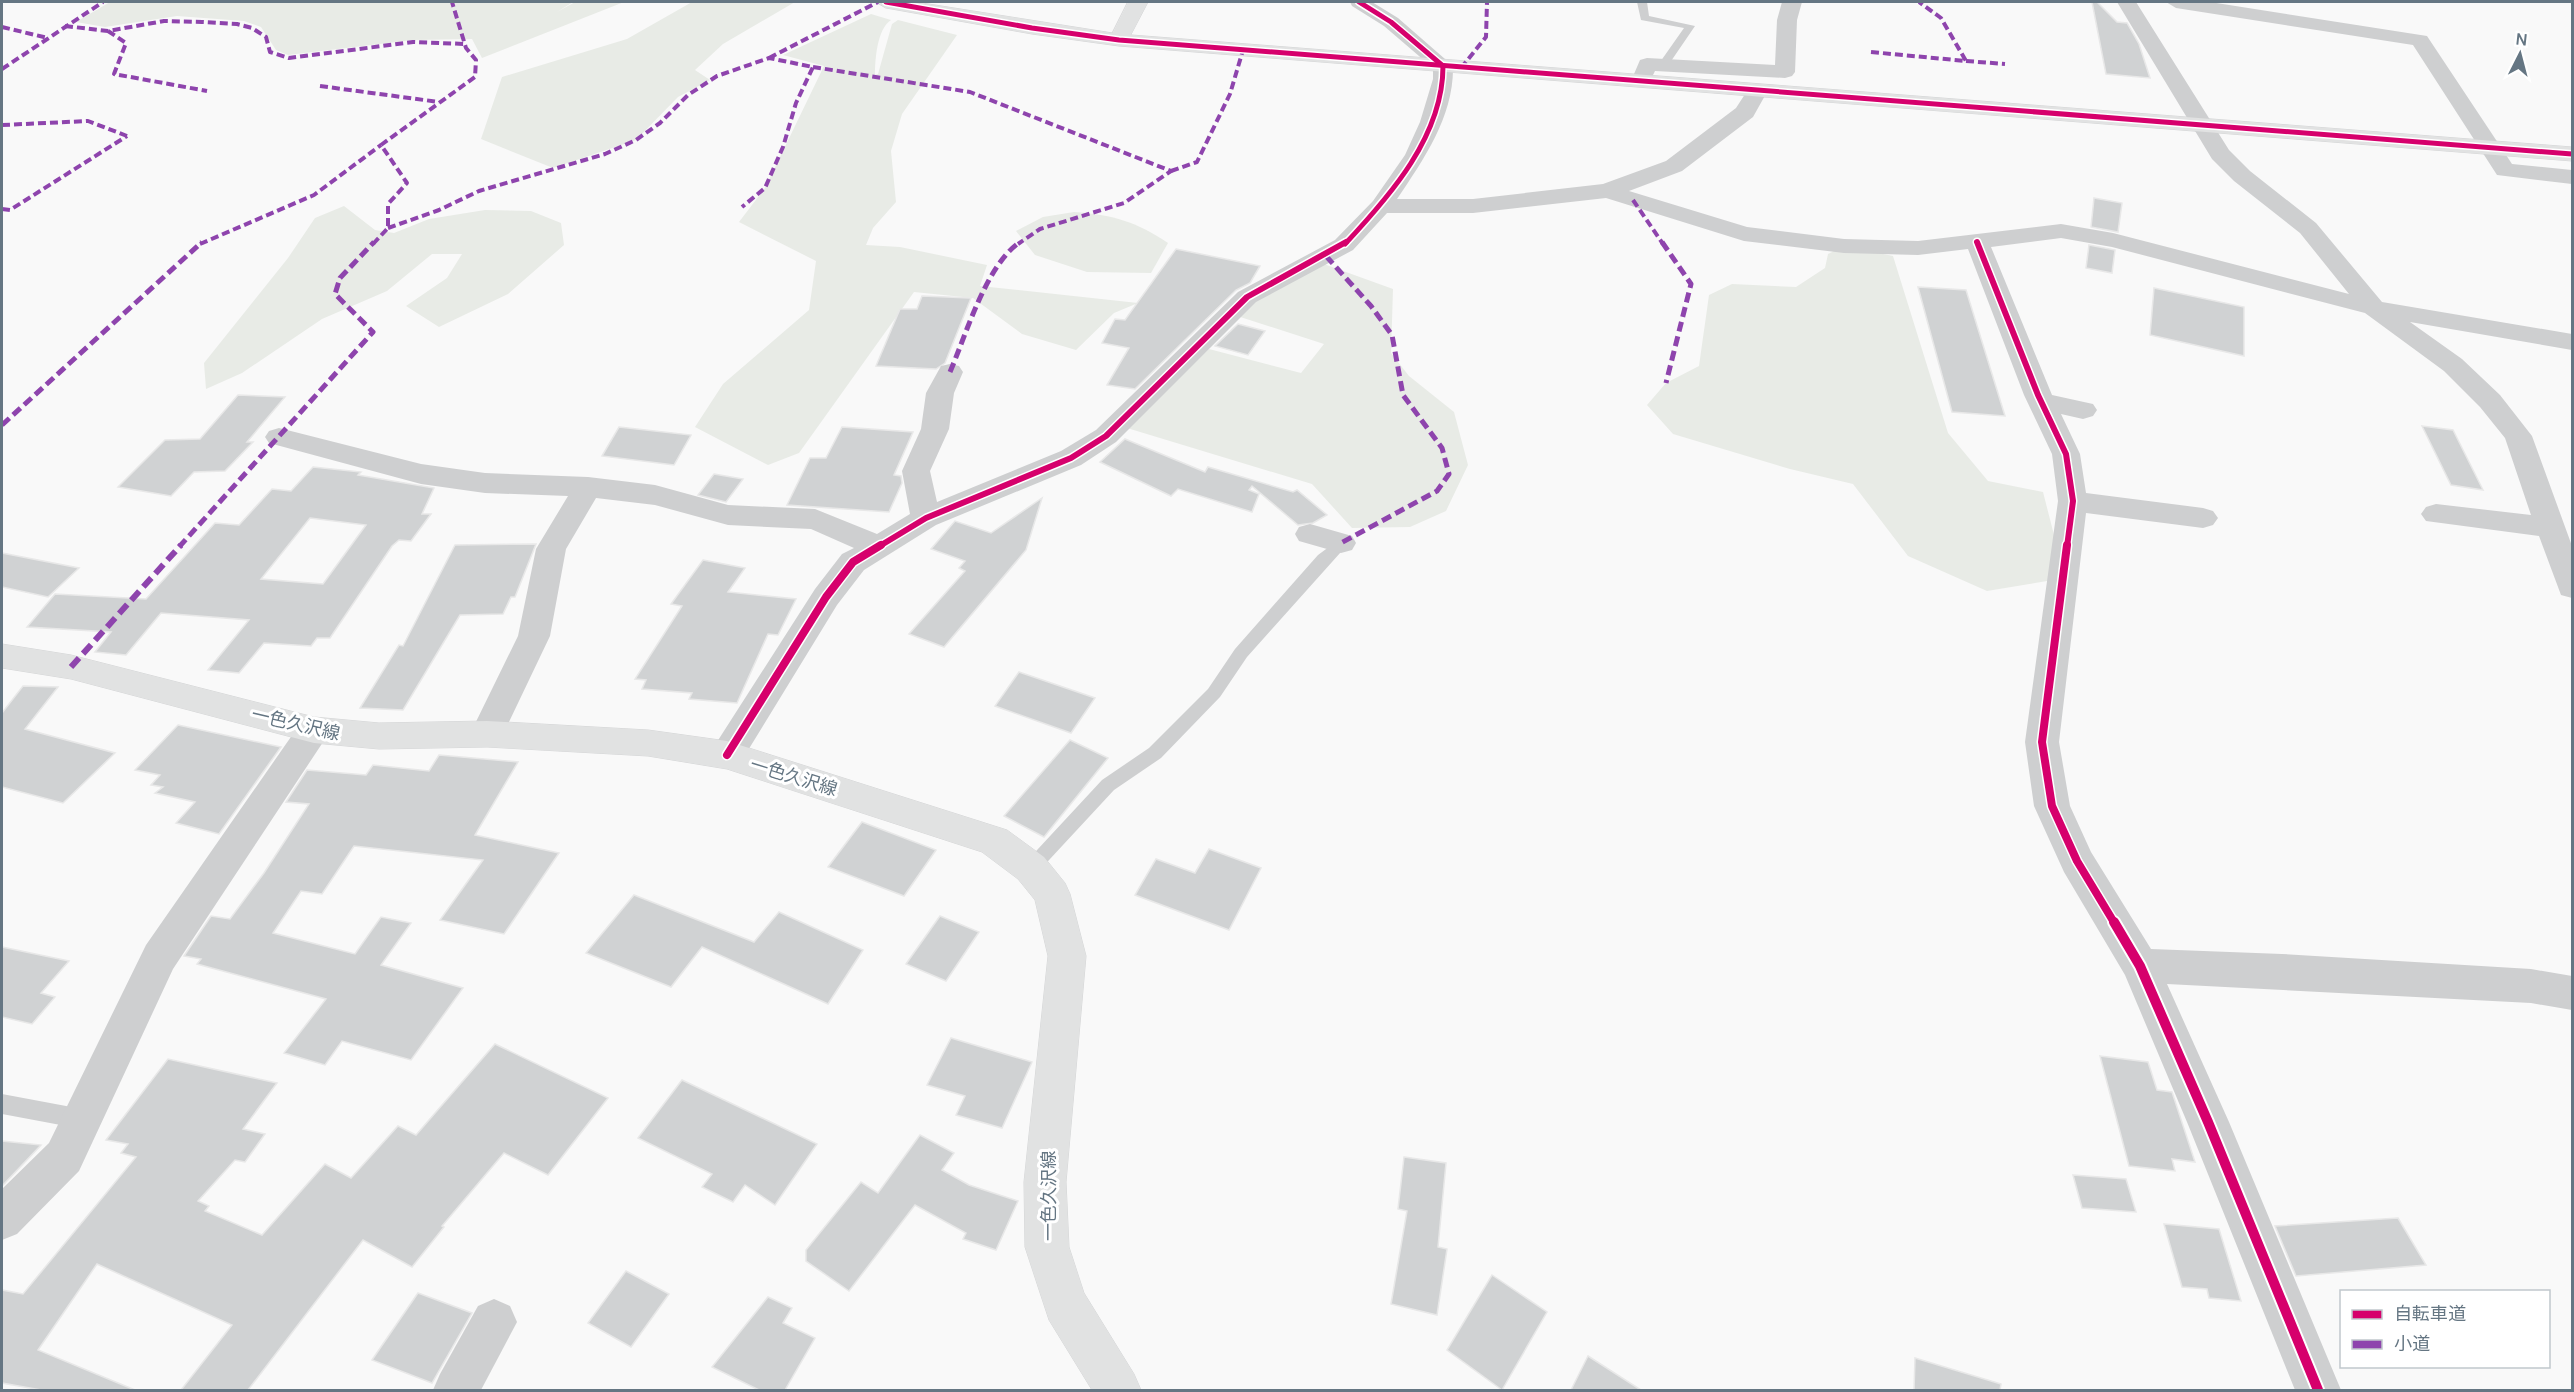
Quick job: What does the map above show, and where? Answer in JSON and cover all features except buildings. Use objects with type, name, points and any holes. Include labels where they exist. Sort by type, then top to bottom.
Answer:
[{"type":"street","points":[[886,2],[1032,28],[1119,40],[1756,92],[2572,154]]},
{"type":"street","points":[[1119,40],[1138,2]]},
{"type":"street","points":[[727,754],[826,597],[853,562],[926,518],[1071,458],[1106,436],[1247,297],[1344,245],[1381,206],[1416,155],[1431,122],[1443,79],[1443,66],[1391,22],[1359,2]]},
{"type":"street","points":[[1641,81],[1647,64],[1785,72],[1787,20],[1792,2]]},
{"type":"street","points":[[2127,2],[2220,154],[2242,176],[2308,228],[2374,308],[2453,365],[2490,401],[2518,436],[2572,587]]},
{"type":"street","points":[[2176,2],[2420,40],[2505,170],[2572,177]]},
{"type":"street","points":[[2309,22],[2315,2]]},
{"type":"street","points":[[1381,206],[1473,206],[1561,198],[1607,191],[1674,166],[1745,112],[1756,92]]},
{"type":"street","points":[[1607,191],[1744,234],[1844,246],[1918,248],[2061,231],[2114,240],[2374,308],[2572,342]]},
{"type":"street","points":[[1977,242],[2041,402],[2066,454],[2073,501],[2042,742],[2052,806],[2077,861],[2140,966],[2208,1122],[2318,1390]]},
{"type":"street","points":[[926,518],[916,471],[935,429],[940,393],[950,372]]},
{"type":"street","points":[[2041,402],[2083,410]]},
{"type":"street","points":[[279,437],[421,474],[485,483],[588,487],[655,495],[728,515],[815,519],[857,536],[876,547]]},
{"type":"street","points":[[487,734],[534,636],[551,549],[588,487]]},
{"type":"street","points":[[2073,501],[2203,518]]},
{"type":"street","points":[[2436,514],[2550,527]]},
{"type":"street","points":[[1310,534],[1341,543]]},
{"type":"street","name":"一色久沢線","points":[[2,656],[71,667],[314,730],[379,736],[487,734],[648,743],[727,754],[994,842],[1031,868],[1052,894],[1067,956],[1045,1182],[1047,1247],[1065,1304],[1118,1390]]},
{"type":"street","points":[[2,1219],[64,1157],[159,957],[314,730]]},
{"type":"street","points":[[2140,966],[2282,971],[2532,986],[2572,993]]},
{"type":"street","points":[[456,1390],[494,1322]]},
{"type":"lane","points":[[1642,2],[1644,18],[1690,26],[1664,65]]},
{"type":"lane","points":[[1031,868],[1108,785],[1155,753],[1214,693],[1241,653],[1323,559],[1341,543]]},
{"type":"lane","points":[[2,1104],[82,1119]]},
{"type":"shaded area","points":[[110,2],[573,2],[557,12],[575,2],[624,2],[482,58],[472,39],[413,40],[288,55],[276,50],[261,27],[244,21],[177,16],[105,27],[76,22]]},
{"type":"shaded area","points":[[692,2],[795,2],[723,44],[695,70],[710,80],[678,97],[636,140],[553,168],[481,139],[502,77],[627,39]]},
{"type":"shaded area","points":[[871,14],[891,20],[886,24],[880,37],[876,53],[875,75],[878,74],[892,24],[898,20],[957,35],[902,114],[891,151],[896,202],[873,228],[866,245],[900,247],[987,265],[980,286],[1138,303],[1114,313],[1076,350],[1022,334],[973,298],[914,292],[799,453],[768,465],[695,427],[723,384],[809,310],[816,261],[739,222],[765,188],[824,66],[783,55]]},
{"type":"shaded area","points":[[344,206],[375,230],[394,233],[429,219],[485,210],[531,211],[561,223],[564,245],[508,294],[439,327],[406,306],[447,278],[462,254],[432,254],[387,291],[322,319],[242,373],[206,389],[204,363],[288,258],[315,218]]},
{"type":"shaded area","points":[[1074,212],[1123,220],[1145,229],[1168,243],[1151,273],[1087,272],[1035,255],[1016,231],[1043,217]]},
{"type":"shaded area","points":[[1844,246],[1893,256],[1948,433],[1988,481],[2043,492],[2065,578],[1987,591],[1908,556],[1853,484],[1790,469],[1673,434],[1647,405],[1666,383],[1699,366],[1709,295],[1732,284],[1796,287],[1825,268],[1828,254]]},
{"type":"shaded area","points":[[1321,263],[1393,289],[1391,353],[1409,376],[1454,412],[1468,465],[1446,511],[1410,527],[1352,528],[1312,484],[1127,428],[1209,349],[1301,373],[1324,344],[1231,314]]},
{"type":"marked path","points":[[2,69],[103,2]]},
{"type":"marked path","points":[[71,667],[373,332],[335,294],[340,278],[388,228],[388,204],[407,183],[381,145],[475,77],[476,60],[466,48],[452,2]]},
{"type":"marked path","points":[[769,58],[878,2]]},
{"type":"marked path","points":[[1461,68],[1486,37],[1487,2]]},
{"type":"marked path","points":[[1871,52],[1966,61],[1941,18],[1919,2]]},
{"type":"marked path","points":[[65,26],[108,31],[164,21],[237,24],[252,28],[266,37],[270,52],[289,58],[413,42],[465,44]]},
{"type":"marked path","points":[[2,27],[48,38]]},
{"type":"marked path","points":[[108,31],[126,43],[114,74],[207,91]]},
{"type":"marked path","points":[[1171,171],[1197,162],[1230,94],[1243,50]]},
{"type":"marked path","points":[[388,228],[439,210],[479,191],[605,154],[636,140],[660,123],[688,95],[717,76],[769,58],[813,67],[796,103],[783,147],[765,188],[742,207]]},
{"type":"marked path","points":[[1966,61],[2005,64]]},
{"type":"marked path","points":[[813,67],[970,92],[1171,171],[1124,203],[1040,229],[1013,247],[990,279],[950,372]]},
{"type":"marked path","points":[[320,86],[439,102]]},
{"type":"marked path","points":[[2,125],[88,121],[127,136]]},
{"type":"marked path","points":[[2,209],[10,210],[127,136]]},
{"type":"marked path","points":[[2,425],[201,243],[314,195],[381,145]]},
{"type":"marked path","points":[[1633,200],[1691,284],[1666,383]]},
{"type":"marked path","points":[[1326,256],[1371,306],[1392,335],[1403,395],[1442,448],[1449,474],[1437,491],[1341,543]]},
{"type":"cycle path","points":[[886,2],[1032,28],[1119,40],[2572,154]]},
{"type":"cycle path","points":[[727,755],[826,597],[853,562],[926,518],[1071,458],[1106,436],[1247,297],[1344,245],[1381,206],[1416,155],[1431,122],[1443,79],[1443,66],[1391,22],[1359,2]]},
{"type":"cycle path","points":[[1977,242],[2038,395],[2066,454],[2073,501],[2042,742],[2052,806],[2077,861],[2140,966],[2208,1122],[2318,1390]]}]
